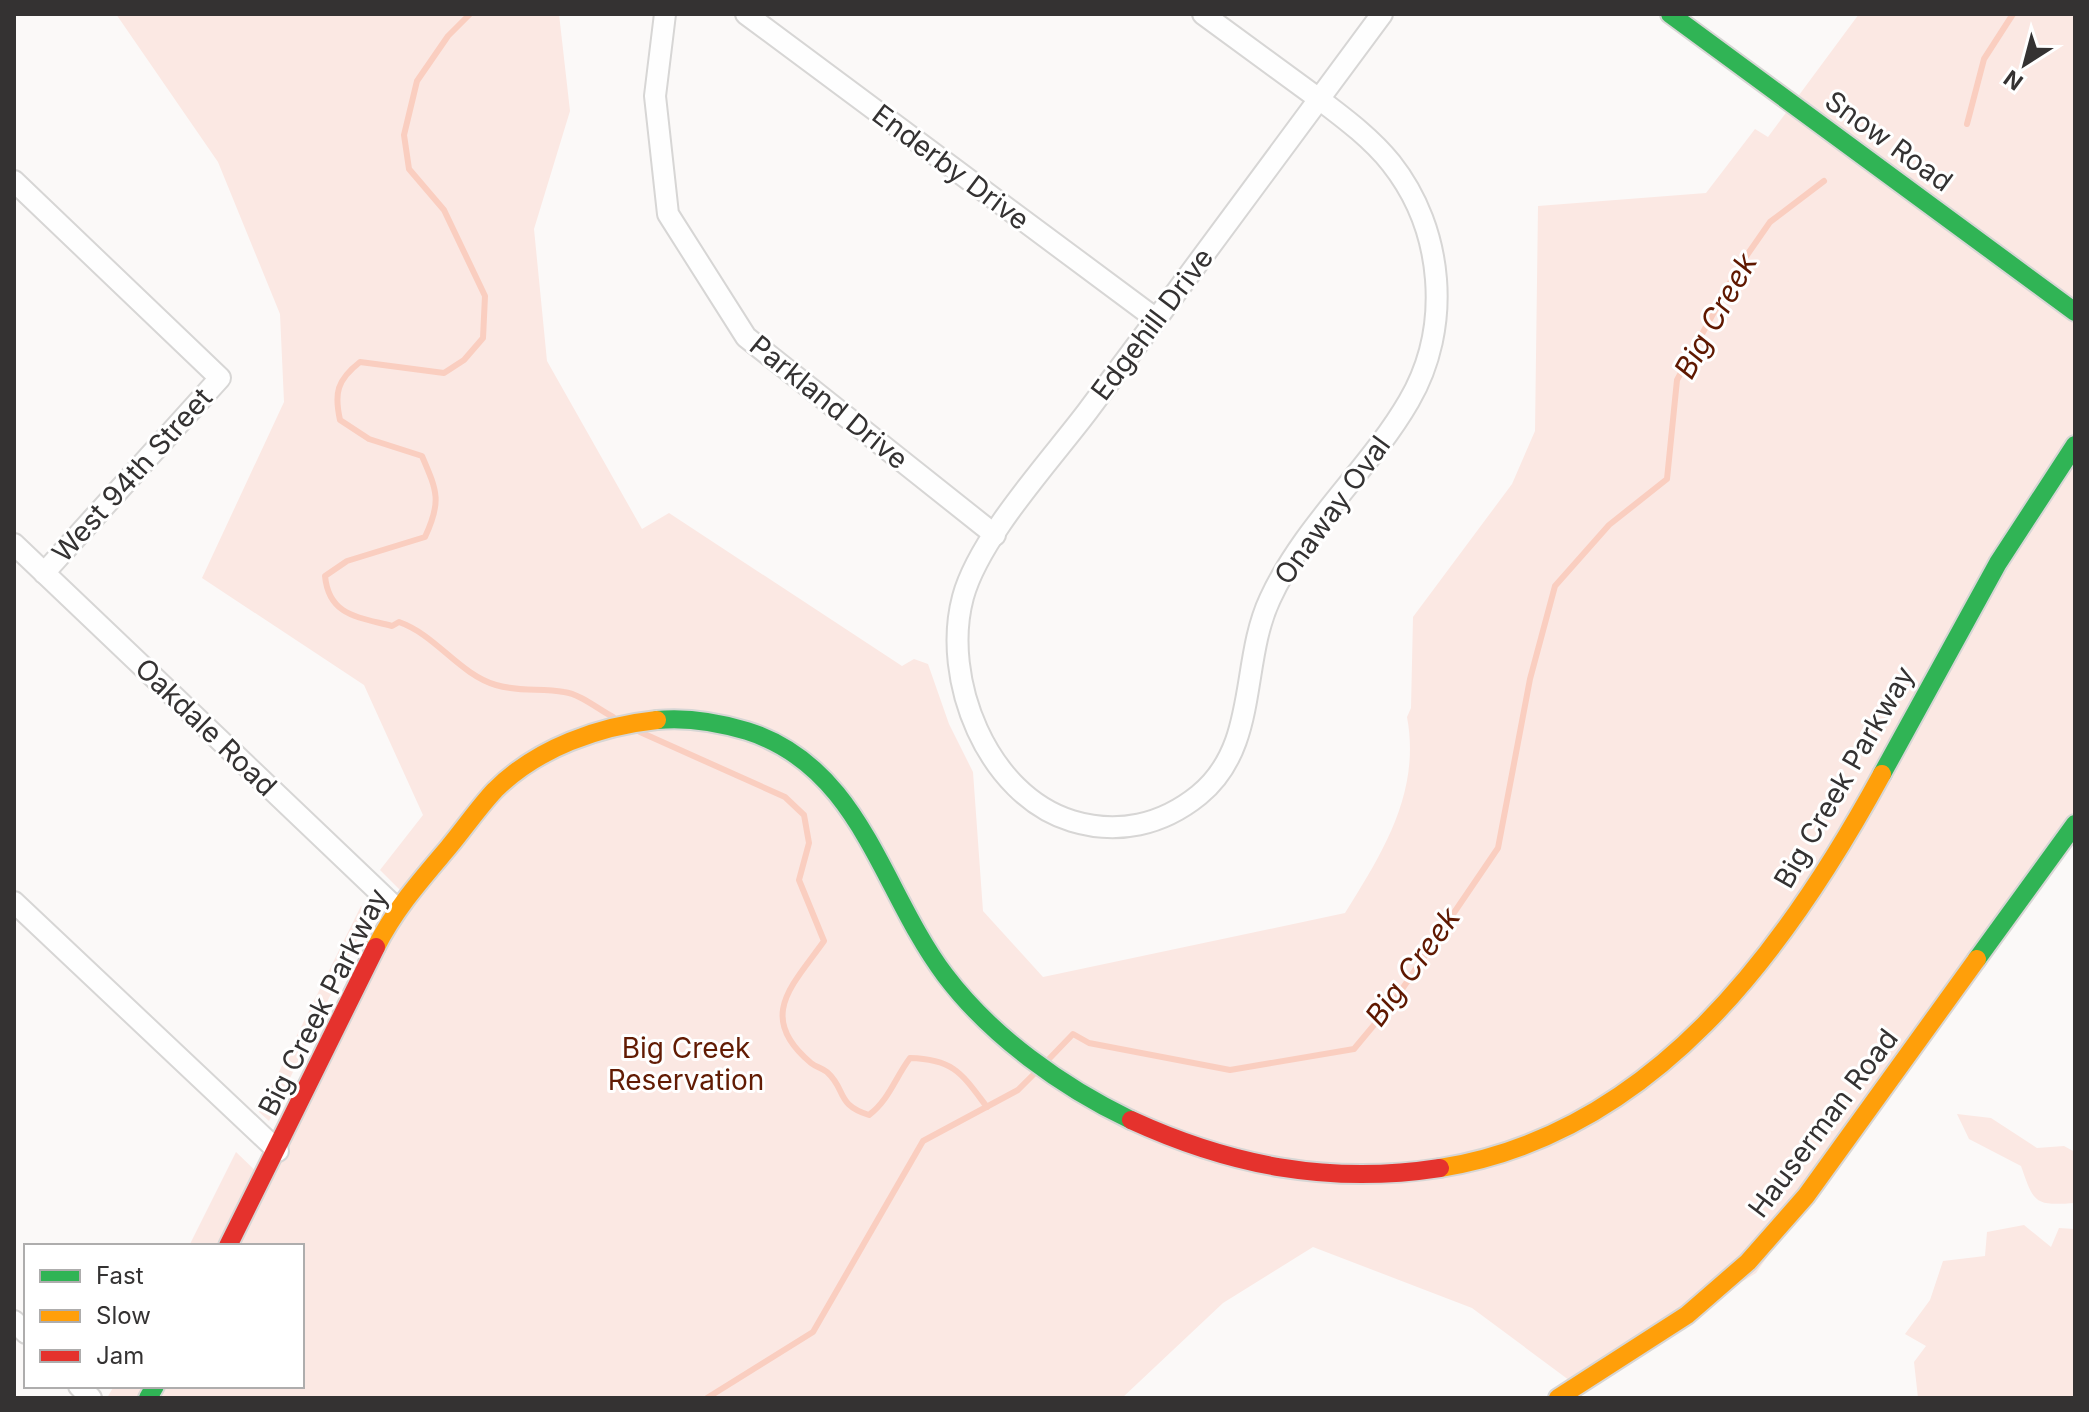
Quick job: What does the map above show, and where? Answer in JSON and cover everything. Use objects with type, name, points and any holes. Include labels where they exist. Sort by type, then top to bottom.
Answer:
[{"type":"street","name":"Parkland Drive","points":[[665,14],[655,96],[668,214],[675,226],[746,337],[995,535]]},
{"type":"street","name":"Enderby Drive","points":[[746,14],[1156,319]]},
{"type":"street","name":"Onaway Oval","points":[[958,650],[973,717],[994,758],[1020,791],[1042,808],[1063,818],[1106,828],[1131,828],[1184,805],[1202,793],[1227,763],[1243,726],[1254,638],[1268,602],[1291,560],[1411,398],[1431,349],[1435,326],[1436,275],[1431,245],[1408,189],[1374,145],[1319,99],[1203,14]]},
{"type":"street","name":"Edgehill Drive","points":[[958,650],[964,594],[995,535],[1382,14]]},
{"type":"street","name":"Snow Road","points":[[1680,17],[2075,312]]},
{"type":"street","name":"West 94th Street","points":[[14,181],[220,378],[44,573]]},
{"type":"street","name":"Big Creek Parkway","points":[[229,1244],[397,909],[498,787],[546,754],[589,732],[643,719],[682,718],[736,726],[801,757],[833,786],[871,839],[913,931],[943,975],[1006,1039],[1076,1092],[1138,1123],[1270,1171],[1345,1177],[1403,1175],[1492,1156],[1573,1123],[1640,1080],[1747,982],[1834,861],[2034,502],[2075,445]]},
{"type":"street","name":"Oakdale Road","points":[[14,544],[397,909]]},
{"type":"street","name":"Hauserman Road","points":[[1558,1398],[1703,1301],[1768,1243],[1806,1196],[2075,824]]},
{"type":"street","points":[[14,902],[278,1151]]},
{"type":"green space","name":"Big Creek Reservation","points":[[116,14],[559,14],[570,111],[534,229],[547,361],[642,529],[669,513],[902,666],[914,659],[928,664],[949,724],[973,772],[983,911],[1043,977],[1345,913],[1385,844],[1404,796],[1409,771],[1407,717],[1411,708],[1413,617],[1512,484],[1535,431],[1538,206],[1706,193],[1755,129],[1768,137],[1859,14],[2075,14],[2075,817],[1756,1273],[1577,1386],[1472,1308],[1313,1247],[1223,1303],[1122,1398],[107,1398],[113,1388],[304,1388],[304,1244],[190,1244],[236,1152],[261,1176],[401,891],[380,870],[423,815],[364,685],[202,578],[284,402],[280,314],[218,162]]},
{"type":"green space","points":[[361,906],[370,914],[269,1121],[259,1112]]},
{"type":"green space","points":[[1957,1114],[1991,1118],[2037,1148],[2064,1146],[2075,1152],[2075,1203],[2051,1204],[2038,1200],[2029,1188],[2021,1166],[1969,1139]]},
{"type":"green space","points":[[2024,1225],[2051,1247],[2059,1228],[2075,1229],[2075,1398],[1918,1398],[1914,1362],[1926,1346],[1905,1334],[1930,1300],[1943,1261],[1985,1256],[1987,1232]]},
{"type":"waterway","points":[[470,14],[448,36],[417,81],[404,135],[409,169],[444,210],[485,296],[483,338],[464,360],[444,373],[360,362],[342,381],[337,402],[340,420],[369,439],[422,456],[436,496],[434,514],[425,537],[347,561],[325,576],[332,599],[347,613],[392,626],[399,622],[412,628],[483,680],[513,688],[570,693],[613,717]]},
{"type":"waterway","name":"Big Creek","points":[[1967,124],[1984,59],[2013,14]]},
{"type":"waterway","name":"Big Creek","points":[[1048,1060],[1073,1034],[1089,1043],[1230,1070],[1354,1049],[1394,1001],[1498,848],[1530,679],[1555,586],[1609,525],[1667,479],[1677,380],[1738,268],[1770,222],[1824,181]]},
{"type":"waterway","points":[[640,732],[785,797],[804,815],[809,843],[799,880],[824,941],[791,987],[785,1002],[785,1031],[794,1046],[811,1063],[827,1072],[851,1106],[869,1115],[887,1096],[910,1058],[937,1061],[956,1070],[987,1107]]},
{"type":"waterway","name":"Big Creek","points":[[707,1398],[813,1332],[923,1141],[1018,1090],[1037,1071]]},
{"type":"traffic: fast","points":[[1670,14],[2075,312]]},
{"type":"traffic: fast","points":[[1882,774],[1998,563],[2075,445]]},
{"type":"traffic: fast","points":[[657,720],[702,721],[747,731],[786,748],[817,772],[843,802],[865,835],[923,942],[963,997],[1029,1058],[1079,1092],[1131,1120]]},
{"type":"traffic: fast","points":[[1977,959],[2075,824]]},
{"type":"traffic: fast","points":[[148,1398],[154,1388]]},
{"type":"traffic: slow","points":[[376,947],[418,883],[495,790],[512,775],[549,751],[591,734],[657,720]]},
{"type":"traffic: slow","points":[[1440,1168],[1516,1149],[1585,1117],[1648,1075],[1705,1024],[1756,967],[1802,905],[1882,774]]},
{"type":"traffic: slow","points":[[1558,1398],[1687,1315],[1748,1262],[1806,1196],[1977,959]]},
{"type":"traffic: jam","points":[[229,1244],[376,947]]},
{"type":"traffic: jam","points":[[1131,1120],[1206,1149],[1282,1168],[1359,1174],[1440,1168]]}]
